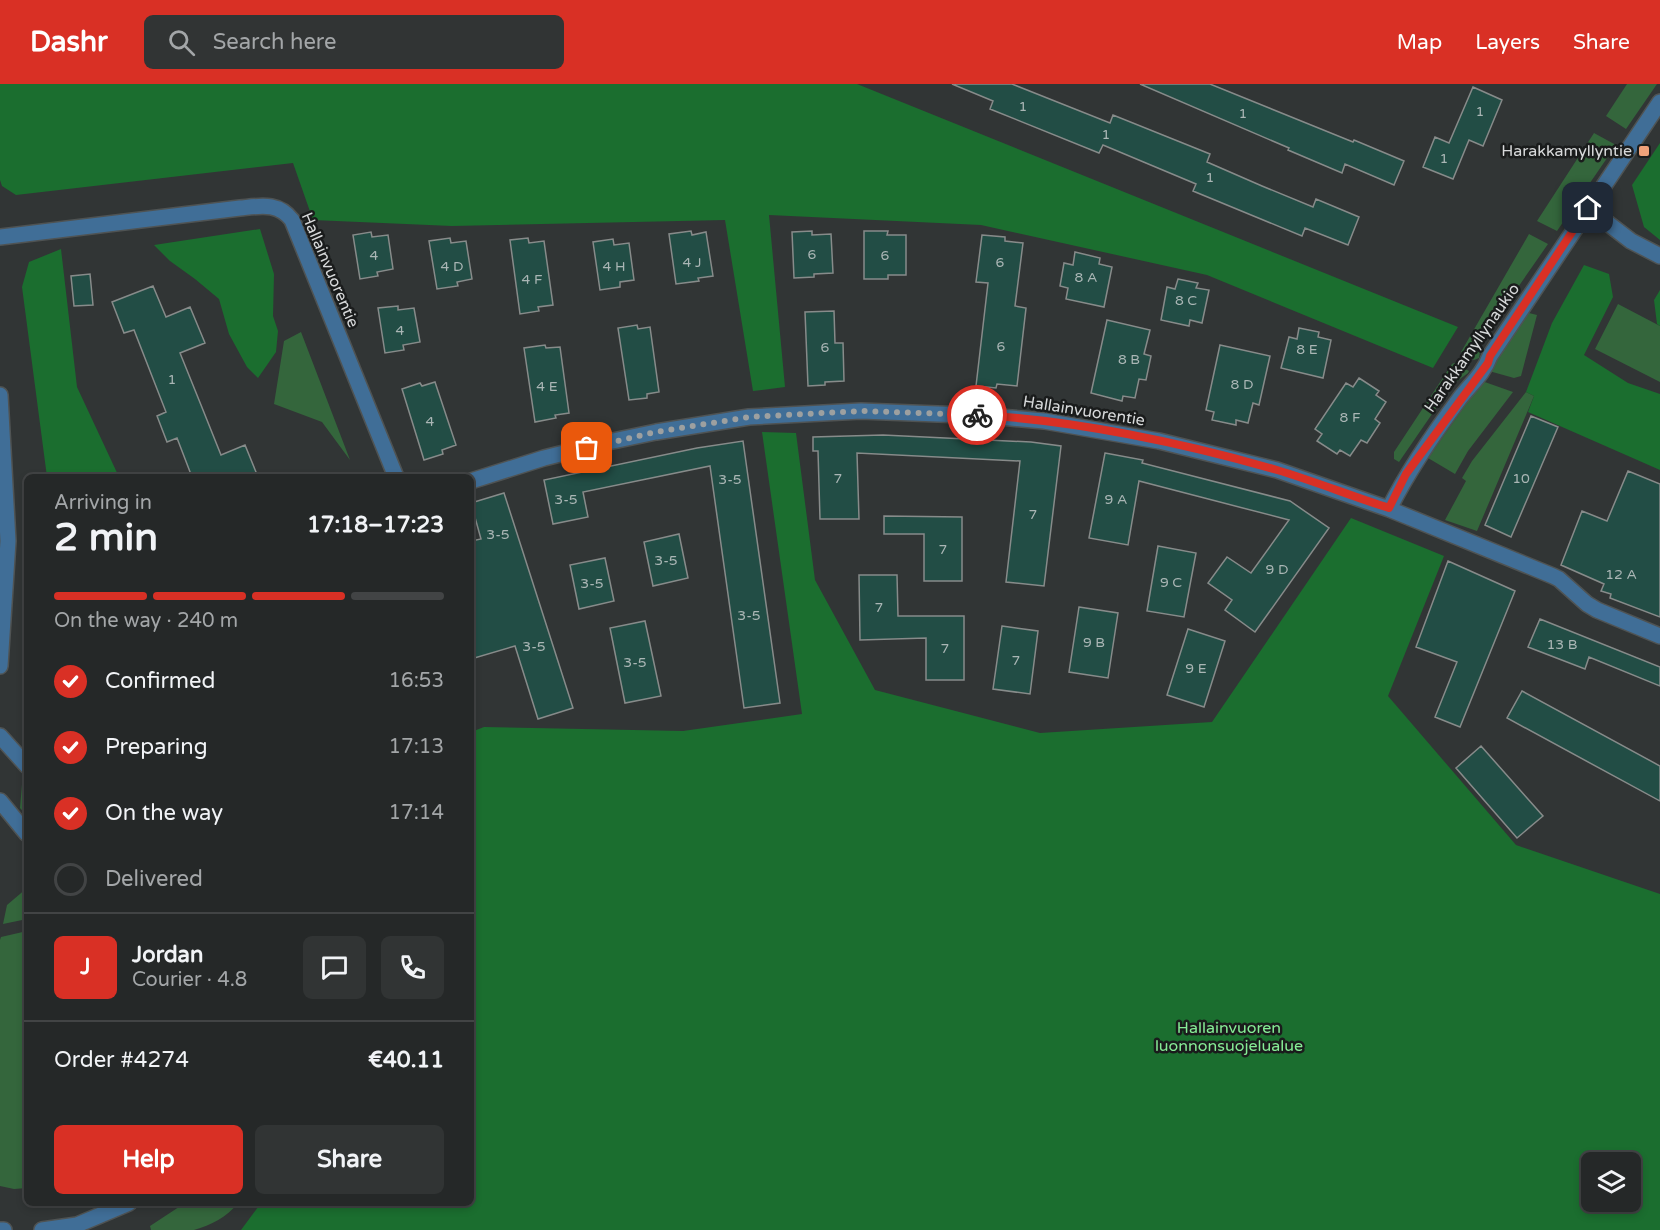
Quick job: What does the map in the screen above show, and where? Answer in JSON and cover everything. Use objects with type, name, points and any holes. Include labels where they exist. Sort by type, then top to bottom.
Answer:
[{"type":"street","points":[[1660,102],[1588,208],[1631,241],[1660,256]]},
{"type":"street","name":"Hallainvuorentie","points":[[0,237],[255,206],[270,206],[285,212],[296,230],[395,474]]},
{"type":"street","name":"Harakkamyllynaukio","points":[[1389,508],[1406,474],[1488,363],[1490,356],[1588,208]]},
{"type":"street","points":[[0,395],[8,542],[1,658]]},
{"type":"street","name":"Hallainvuorentie","points":[[474,481],[544,458],[608,442],[749,417],[888,412],[989,416],[1044,421],[1159,441],[1277,470],[1389,508],[1436,530],[1553,576],[1597,610],[1660,636]]},
{"type":"street","points":[[0,736],[24,763]]},
{"type":"street","points":[[0,801],[24,830]]},
{"type":"street","points":[[42,1230],[77,1225],[122,1206]]},
{"type":"green space","points":[[0,84],[857,84],[1458,327],[1433,368],[1207,275],[981,225],[769,215],[785,387],[753,391],[725,220],[452,226],[313,220],[293,163],[16,195],[2,186],[0,180]]},
{"type":"green space","points":[[1627,84],[1657,84],[1626,129],[1606,116]]},
{"type":"green space","points":[[1594,133],[1616,145],[1557,231],[1537,221]]},
{"type":"green space","points":[[1660,143],[1660,240],[1644,227],[1632,185]]},
{"type":"green space","points":[[260,229],[274,274],[273,316],[278,331],[276,352],[258,378],[247,367],[229,334],[219,299],[170,261],[154,245]]},
{"type":"green space","points":[[1529,234],[1548,244],[1487,332],[1481,345],[1479,358],[1474,360],[1461,352]]},
{"type":"green space","points":[[61,249],[77,387],[118,474],[47,474],[22,287],[29,262]]},
{"type":"green space","points":[[1584,265],[1609,274],[1613,297],[1584,355],[1628,383],[1660,394],[1660,470],[1528,412],[1534,396],[1526,392],[1552,323]]},
{"type":"green space","points":[[1660,290],[1660,326],[1657,324],[1654,300]]},
{"type":"green space","points":[[1618,304],[1660,326],[1660,382],[1595,349]]},
{"type":"green space","points":[[1529,313],[1537,315],[1521,376],[1514,378],[1489,371]]},
{"type":"green space","points":[[301,332],[350,460],[322,422],[274,404],[284,341]]},
{"type":"green space","points":[[1454,363],[1469,371],[1468,373],[1452,385],[1399,462],[1394,459],[1394,452]]},
{"type":"green space","points":[[1482,381],[1513,392],[1468,451],[1455,474],[1428,458]]},
{"type":"green space","points":[[1526,392],[1534,396],[1477,531],[1445,520],[1466,481],[1462,478],[1472,461]]},
{"type":"green space","name":"Hallainvuoren luonnonsuojelualue","points":[[762,432],[796,433],[815,580],[875,690],[1040,733],[1212,722],[1351,518],[1444,556],[1388,696],[1516,845],[1660,894],[1660,1230],[241,1230],[259,1206],[474,1206],[474,731],[484,727],[683,731],[802,714]]},
{"type":"green space","points":[[23,772],[24,813],[20,808]]},
{"type":"green space","points":[[24,891],[24,920],[3,924],[7,905]]},
{"type":"green space","points":[[24,932],[24,1188],[14,1189],[0,1186],[1,937]]},
{"type":"green space","points":[[180,1206],[235,1206],[218,1220],[194,1230],[151,1230],[150,1226]]},
{"type":"building","points":[[952,84],[1012,84],[1110,123],[1113,115],[1210,154],[1207,162],[1262,186],[1313,207],[1316,199],[1359,217],[1348,245],[1305,228],[1302,236],[1193,191],[1196,184],[1103,145],[1099,153],[990,109],[993,101]]},
{"type":"building","points":[[1140,84],[1210,84],[1404,161],[1394,185],[1345,164],[1342,173]]},
{"type":"building","points":[[1473,87],[1502,100],[1483,146],[1469,140],[1453,179],[1423,167],[1435,137],[1449,143]]},
{"type":"building","points":[[691,231],[692,235],[706,232],[713,276],[698,278],[699,281],[676,284],[669,234]]},
{"type":"building","points":[[812,231],[812,235],[831,234],[833,273],[794,278],[792,232]]},
{"type":"building","points":[[864,231],[888,231],[887,235],[906,235],[906,275],[888,275],[888,279],[864,279]]},
{"type":"building","points":[[371,232],[372,237],[388,235],[393,269],[377,272],[378,276],[360,279],[353,235]]},
{"type":"building","points":[[982,235],[1005,237],[1005,241],[1023,243],[1015,306],[1026,308],[1017,386],[997,384],[996,388],[976,386],[988,283],[976,282]]},
{"type":"building","points":[[450,238],[451,243],[466,241],[472,279],[457,282],[458,286],[437,289],[429,241]]},
{"type":"building","points":[[528,238],[529,243],[544,241],[553,305],[538,307],[539,311],[520,314],[510,240]]},
{"type":"building","points":[[613,239],[614,245],[629,243],[634,280],[620,282],[620,287],[600,290],[593,242]]},
{"type":"building","points":[[1075,252],[1100,258],[1099,264],[1112,267],[1104,307],[1066,299],[1068,288],[1060,286],[1064,263],[1073,265]]},
{"type":"building","points":[[90,274],[93,305],[74,306],[71,276]]},
{"type":"building","points":[[1178,279],[1198,283],[1196,288],[1209,290],[1202,323],[1190,320],[1189,326],[1161,320],[1167,287],[1175,289]]},
{"type":"building","points":[[153,286],[166,317],[190,307],[205,343],[180,353],[221,455],[245,445],[257,474],[191,474],[177,438],[167,442],[157,416],[166,412],[134,330],[124,333],[112,302]]},
{"type":"building","points":[[398,306],[398,310],[414,308],[420,342],[403,345],[404,350],[385,353],[378,308]]},
{"type":"building","points":[[834,311],[835,343],[843,343],[844,381],[808,386],[805,312]]},
{"type":"building","points":[[1107,320],[1150,330],[1144,354],[1151,356],[1146,380],[1139,379],[1135,398],[1123,396],[1122,401],[1091,393]]},
{"type":"building","points":[[637,325],[638,329],[650,327],[659,392],[647,394],[647,398],[629,400],[618,328]]},
{"type":"building","points":[[1299,328],[1319,332],[1318,337],[1331,340],[1323,378],[1281,368],[1289,337],[1297,339]]},
{"type":"building","points":[[545,345],[546,348],[560,347],[569,413],[535,422],[524,348]]},
{"type":"building","points":[[1220,345],[1270,356],[1259,405],[1253,403],[1248,423],[1236,420],[1236,425],[1212,420],[1214,412],[1206,410]]},
{"type":"building","points":[[1359,378],[1379,391],[1376,395],[1386,402],[1375,419],[1380,423],[1367,443],[1361,440],[1350,456],[1340,450],[1337,454],[1317,441],[1322,434],[1315,429],[1346,383],[1353,387]]},
{"type":"building","points":[[435,382],[456,445],[442,450],[443,454],[424,460],[402,389],[420,383],[422,386]]},
{"type":"building","points":[[1531,416],[1558,427],[1511,537],[1485,525]]},
{"type":"building","points":[[883,435],[1031,442],[1061,446],[1044,586],[1006,582],[1020,461],[857,453],[859,519],[820,519],[818,451],[813,451],[813,437]]},
{"type":"building","points":[[743,441],[780,703],[744,708],[710,466],[583,492],[588,517],[553,524],[544,480],[697,448]]},
{"type":"building","points":[[1105,453],[1143,460],[1142,463],[1290,501],[1329,528],[1255,632],[1225,610],[1232,600],[1208,583],[1227,557],[1251,573],[1289,520],[1139,481],[1128,545],[1089,538]]},
{"type":"building","points":[[1628,471],[1660,484],[1660,617],[1610,598],[1611,594],[1601,591],[1604,584],[1561,565],[1582,511],[1607,521]]},
{"type":"building","points":[[504,493],[573,708],[538,719],[515,646],[474,658],[474,540],[481,539],[474,514],[474,502]]},
{"type":"building","points":[[884,516],[962,517],[962,581],[924,581],[924,534],[884,534]]},
{"type":"building","points":[[679,534],[688,578],[653,586],[644,542]]},
{"type":"building","points":[[1158,546],[1196,553],[1184,617],[1147,611]]},
{"type":"building","points":[[605,558],[614,601],[579,609],[570,565]]},
{"type":"building","points":[[1448,561],[1515,591],[1460,727],[1435,717],[1457,662],[1416,647]]},
{"type":"building","points":[[859,575],[897,575],[898,616],[964,616],[964,680],[926,680],[926,638],[860,640]]},
{"type":"building","points":[[1079,607],[1118,613],[1108,678],[1069,672]]},
{"type":"building","points":[[1540,619],[1660,667],[1660,686],[1589,657],[1585,669],[1528,647]]},
{"type":"building","points":[[645,621],[661,696],[625,703],[610,628]]},
{"type":"building","points":[[1002,626],[1038,631],[1030,694],[993,689]]},
{"type":"building","points":[[1188,629],[1225,641],[1204,707],[1167,695]]},
{"type":"building","points":[[1522,691],[1660,766],[1660,801],[1507,718]]},
{"type":"building","points":[[1481,746],[1543,816],[1517,838],[1456,768]]},
{"type":"way so far","points":[[587,448],[656,432],[749,417],[861,411],[977,415]]},
{"type":"place","name":"Harakkamyllyntie","points":[[1644,151]]},
{"type":"route","points":[[977,415],[1044,421],[1226,456],[1277,470],[1389,508],[1406,474],[1488,363],[1490,356],[1588,208]]}]
